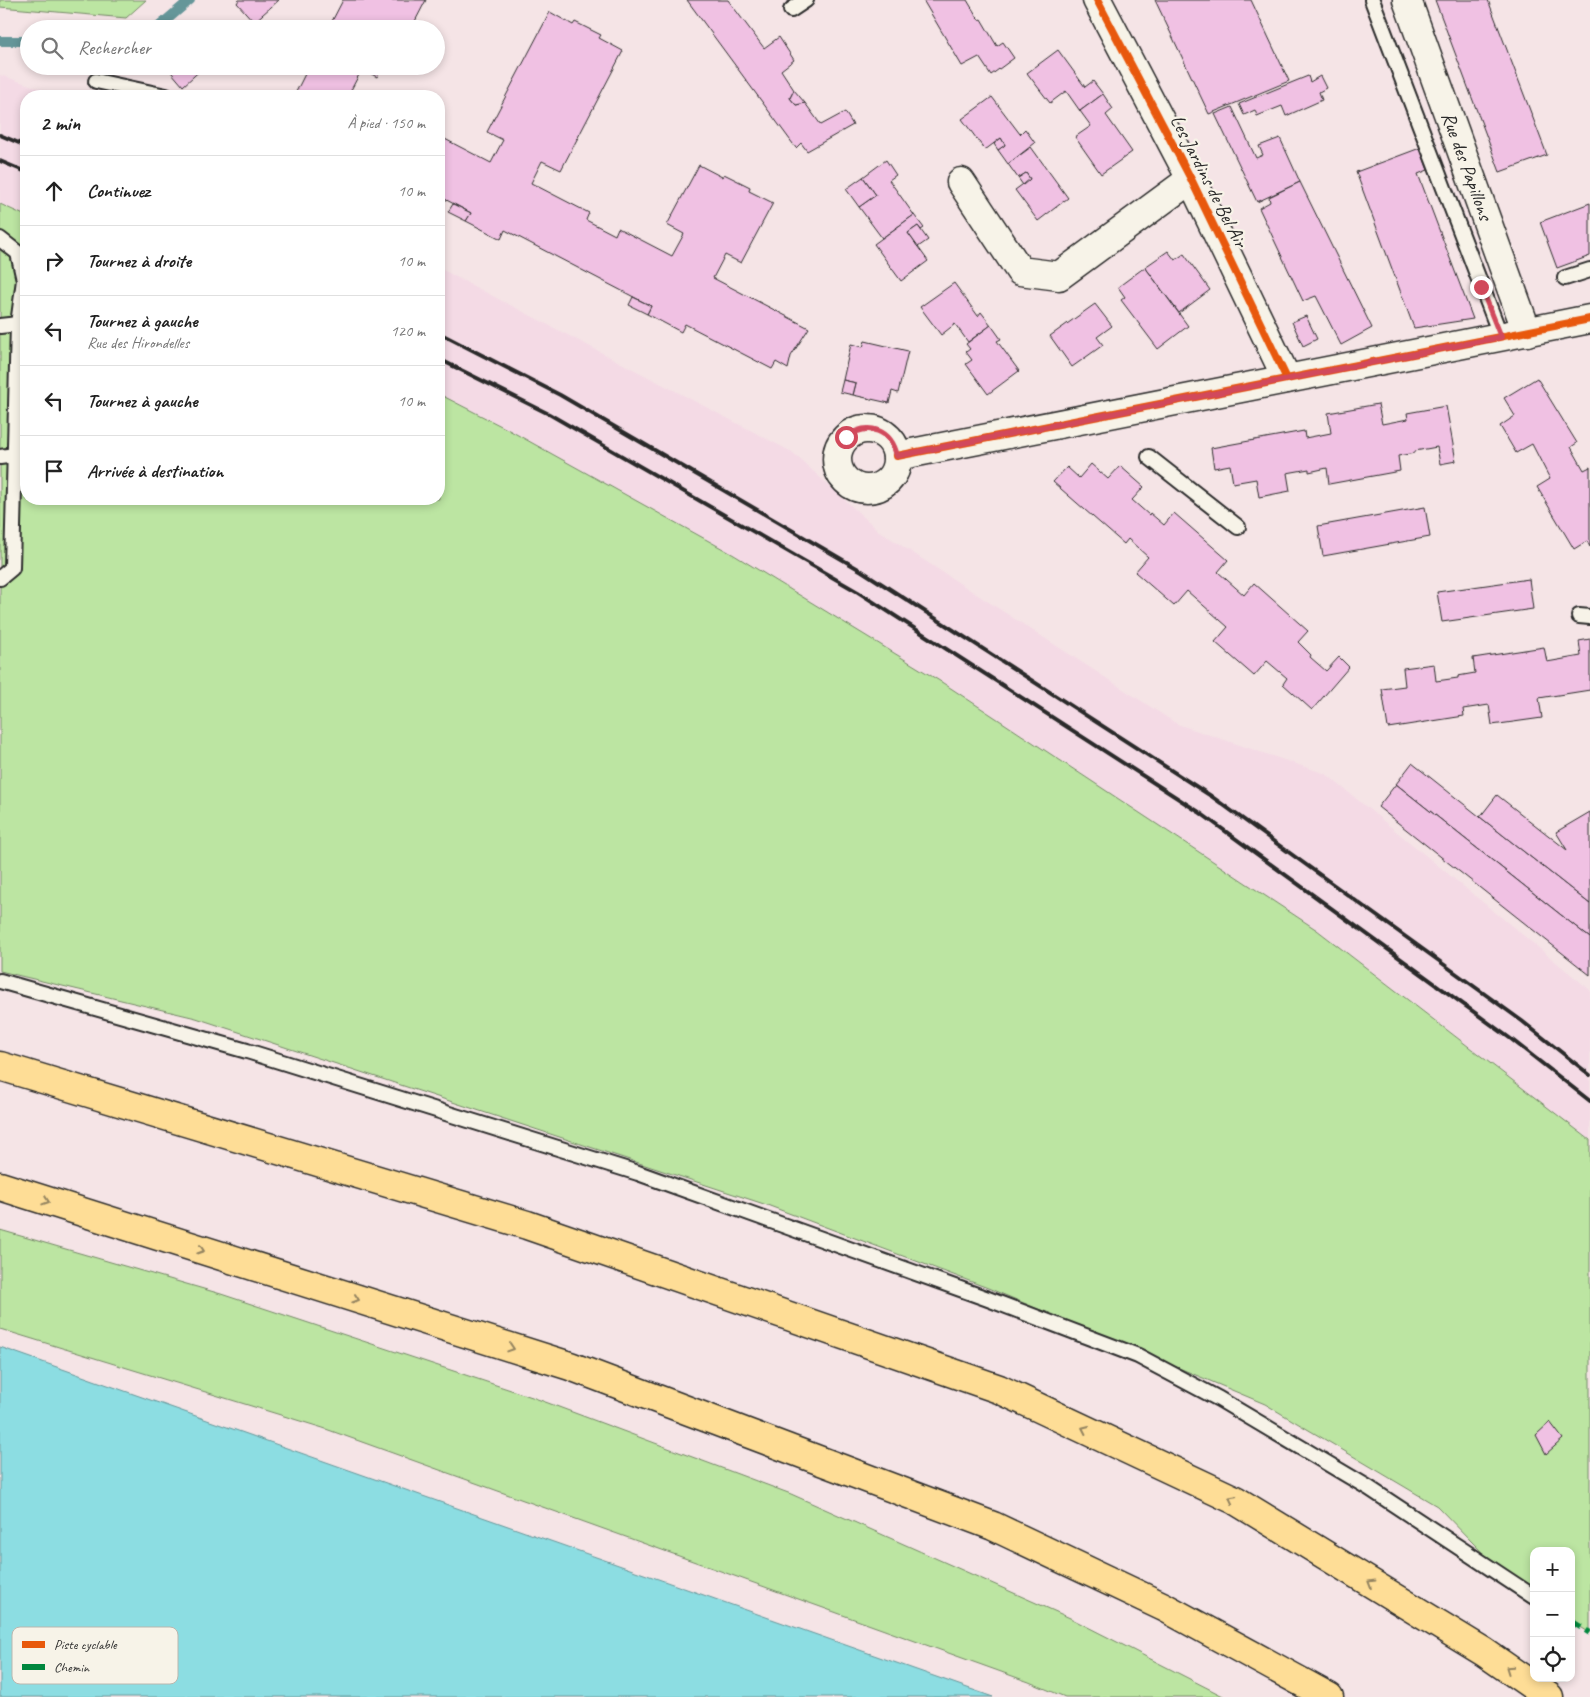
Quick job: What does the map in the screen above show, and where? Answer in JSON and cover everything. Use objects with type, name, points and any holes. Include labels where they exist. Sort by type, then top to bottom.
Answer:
[{"type":"highway","points":[[0,1066],[527,1225],[999,1388],[1235,1500],[1484,1652],[1549,1697]]},
{"type":"highway","points":[[0,1186],[570,1366],[992,1526],[1164,1607],[1329,1697]]},
{"type":"street","name":"Les Jardins de Bel Air","points":[[1097,0],[1191,179],[1287,379]]},
{"type":"street","name":"Rue des Papillons","points":[[1407,0],[1514,334]]},
{"type":"street","name":"Les Jardins de Bel Air","points":[[961,182],[1020,271],[1059,276],[1191,179]]},
{"type":"street","points":[[897,456],[1514,334],[1589,321]]},
{"type":"lane","points":[[791,10],[806,0]]},
{"type":"lane","points":[[1372,0],[1514,334]]},
{"type":"lane","points":[[96,81],[138,90]]},
{"type":"lane","points":[[0,239],[18,254],[20,263]]},
{"type":"lane","points":[[1565,278],[1590,270]]},
{"type":"lane","points":[[0,578],[12,568],[18,324],[20,309]]},
{"type":"lane","points":[[0,326],[18,324]]},
{"type":"lane","points":[[0,457],[15,455]]},
{"type":"lane","points":[[1149,457],[1238,527]]},
{"type":"lane","points":[[0,981],[247,1051],[638,1173],[988,1299],[1138,1356],[1219,1399],[1369,1488],[1530,1594]]},
{"type":"shaded area","points":[[0,75],[44,90],[20,90],[20,213],[0,204]]},
{"type":"shaded area","points":[[445,271],[792,452],[879,531],[1177,724],[1326,774],[1590,990],[1590,1140],[1317,930],[943,683],[734,555],[507,429],[445,397]]},
{"type":"green space","points":[[0,0],[146,0],[126,18],[0,7]]},
{"type":"green space","points":[[0,204],[20,213],[20,505],[445,505],[445,397],[507,429],[734,555],[943,683],[1317,930],[1590,1140],[1590,1633],[1575,1624],[1575,1547],[1530,1547],[1530,1593],[1508,1579],[1437,1506],[1265,1404],[988,1288],[767,1205],[196,1018],[0,971]]},
{"type":"green space","points":[[0,1230],[221,1294],[532,1397],[791,1494],[1070,1618],[1225,1697],[1065,1697],[1029,1682],[323,1428],[0,1329]]},
{"type":"water","points":[[0,1347],[993,1697],[0,1697]]},
{"type":"building","points":[[239,0],[279,0],[256,20],[252,20],[237,3]]},
{"type":"building","points":[[343,0],[426,0],[416,20],[333,20]]},
{"type":"building","points":[[687,0],[728,0],[764,48],[779,37],[794,60],[781,70],[794,90],[790,98],[796,105],[805,103],[821,125],[845,112],[853,125],[807,151],[801,143],[796,148]]},
{"type":"building","points":[[923,0],[967,0],[997,46],[1003,42],[1014,58],[991,75],[979,57],[962,66]]},
{"type":"building","points":[[1155,0],[1251,0],[1289,81],[1209,114]]},
{"type":"building","points":[[1435,0],[1488,0],[1547,155],[1500,172]]},
{"type":"building","points":[[550,12],[573,25],[575,22],[601,35],[599,38],[623,51],[561,170],[542,161],[531,183],[589,213],[586,220],[615,235],[618,228],[672,256],[684,234],[667,225],[699,165],[722,177],[724,174],[750,187],[749,191],[773,203],[741,263],[725,255],[713,278],[809,328],[791,356],[788,369],[776,362],[772,369],[685,324],[681,332],[647,314],[651,306],[505,230],[501,239],[466,221],[471,213],[445,199],[445,139],[491,163],[503,140],[487,132]]},
{"type":"building","points":[[1058,50],[1085,87],[1093,81],[1103,94],[1080,111],[1066,91],[1050,103],[1027,73]]},
{"type":"building","points":[[174,75],[195,75],[183,86]]},
{"type":"building","points":[[304,75],[359,75],[351,90],[297,90]]},
{"type":"building","points":[[1308,76],[1310,82],[1320,76],[1326,88],[1319,92],[1322,100],[1286,116],[1282,106],[1257,116],[1255,110],[1244,115],[1239,104]]},
{"type":"building","points":[[794,90],[805,103],[796,105],[790,98]]},
{"type":"building","points":[[1103,94],[1113,109],[1106,115],[1132,152],[1101,174],[1075,137],[1091,126],[1080,111]]},
{"type":"building","points":[[992,97],[1020,134],[1025,129],[1035,143],[1008,164],[998,150],[1005,145],[1001,138],[985,150],[962,119]]},
{"type":"building","points":[[1232,107],[1256,158],[1263,155],[1259,146],[1280,138],[1300,182],[1257,202],[1215,114]]},
{"type":"building","points":[[1001,138],[1005,145],[998,150],[994,144]]},
{"type":"building","points":[[1031,147],[1068,198],[1038,221],[1015,190],[1030,179],[1026,173],[1018,178],[1008,164]]},
{"type":"building","points":[[1420,148],[1428,170],[1418,174],[1473,319],[1414,328],[1356,172]]},
{"type":"building","points":[[886,160],[896,175],[889,180],[914,215],[882,238],[859,207],[876,195],[863,177]]},
{"type":"building","points":[[1026,173],[1030,179],[1023,185],[1018,178]]},
{"type":"building","points":[[863,177],[876,195],[859,207],[846,189]]},
{"type":"building","points":[[1300,182],[1372,328],[1341,345],[1316,296],[1303,301],[1259,208],[1270,202],[1269,197]]},
{"type":"building","points":[[1590,203],[1590,256],[1557,268],[1540,222]]},
{"type":"building","points":[[453,204],[471,213],[466,221],[448,212]]},
{"type":"building","points":[[914,215],[924,228],[921,230],[918,226],[908,233],[928,261],[901,281],[874,244]]},
{"type":"building","points":[[918,226],[928,240],[918,247],[908,233]]},
{"type":"building","points":[[1168,251],[1175,260],[1184,254],[1210,290],[1179,313],[1145,267]]},
{"type":"building","points":[[1145,267],[1188,326],[1158,349],[1121,300],[1125,297],[1118,287]]},
{"type":"building","points":[[954,283],[978,316],[981,312],[991,325],[968,342],[955,324],[941,335],[920,307]]},
{"type":"building","points":[[633,297],[651,306],[647,314],[629,305]]},
{"type":"building","points":[[1095,304],[1112,326],[1097,337],[1103,345],[1072,367],[1050,336]]},
{"type":"building","points":[[1306,316],[1317,339],[1303,346],[1292,322]]},
{"type":"building","points":[[991,325],[1001,339],[997,341],[1019,371],[988,394],[966,364],[972,360],[966,352],[970,349],[966,344]]},
{"type":"building","points":[[865,341],[908,351],[898,393],[892,391],[889,403],[853,395],[856,383],[843,380],[851,344],[863,347]]},
{"type":"building","points":[[1537,378],[1577,443],[1571,447],[1584,470],[1590,467],[1590,547],[1587,541],[1574,549],[1537,487],[1550,479],[1532,444],[1516,453],[1500,426],[1515,416],[1504,398]]},
{"type":"building","points":[[843,380],[856,383],[853,395],[840,392]]},
{"type":"building","points":[[1378,404],[1382,424],[1408,419],[1407,413],[1446,406],[1456,461],[1440,464],[1437,447],[1398,456],[1400,471],[1329,484],[1327,468],[1309,472],[1309,469],[1287,473],[1290,491],[1259,497],[1256,479],[1233,483],[1230,465],[1214,468],[1211,448],[1304,431],[1305,438],[1331,433],[1328,413]]},
{"type":"building","points":[[1091,464],[1108,479],[1120,466],[1144,487],[1132,500],[1149,515],[1150,513],[1164,525],[1174,513],[1228,560],[1218,572],[1244,595],[1254,583],[1308,631],[1298,642],[1311,655],[1310,657],[1326,671],[1339,657],[1349,667],[1312,710],[1283,684],[1287,678],[1267,661],[1254,676],[1215,642],[1228,627],[1187,591],[1174,606],[1135,572],[1148,557],[1128,539],[1124,544],[1053,482],[1067,467],[1079,478]]},
{"type":"building","points":[[1425,507],[1430,537],[1323,556],[1318,526]]},
{"type":"building","points":[[1529,579],[1533,609],[1442,622],[1437,592]]},
{"type":"building","points":[[1590,639],[1590,690],[1539,698],[1542,718],[1492,725],[1489,705],[1463,709],[1464,716],[1388,728],[1382,689],[1405,686],[1403,668],[1434,664],[1436,681],[1458,678],[1458,676],[1475,673],[1473,658],[1544,647],[1547,662],[1581,656],[1579,641]]},
{"type":"building","points":[[1412,763],[1590,904],[1590,938],[1396,784]]},
{"type":"building","points":[[1396,784],[1590,938],[1590,975],[1378,807]]},
{"type":"building","points":[[1497,795],[1567,850],[1556,832],[1590,812],[1590,904],[1480,817]]},
{"type":"building","points":[[1550,1422],[1563,1439],[1546,1454],[1536,1435]]},
{"type":"waterway","points":[[167,20],[190,0]]},
{"type":"waterway","points":[[0,41],[20,41]]},
{"type":"railway","points":[[0,135],[20,143]]},
{"type":"railway","points":[[0,161],[20,169]]},
{"type":"railway","points":[[445,336],[560,395],[862,571],[1211,796],[1522,1021],[1590,1075]]},
{"type":"railway","points":[[445,362],[549,414],[858,592],[1199,812],[1511,1039],[1590,1101]]},
{"type":"marked path","points":[[1575,1624],[1590,1633]]},
{"type":"cycle path","points":[[1097,0],[1191,179],[1287,379]]},
{"type":"cycle path","points":[[897,456],[1590,319]]},
{"type":"route","points":[[846,437],[854,431],[863,429],[873,429],[882,432],[890,438],[897,456],[1501,337],[1481,287]]}]
